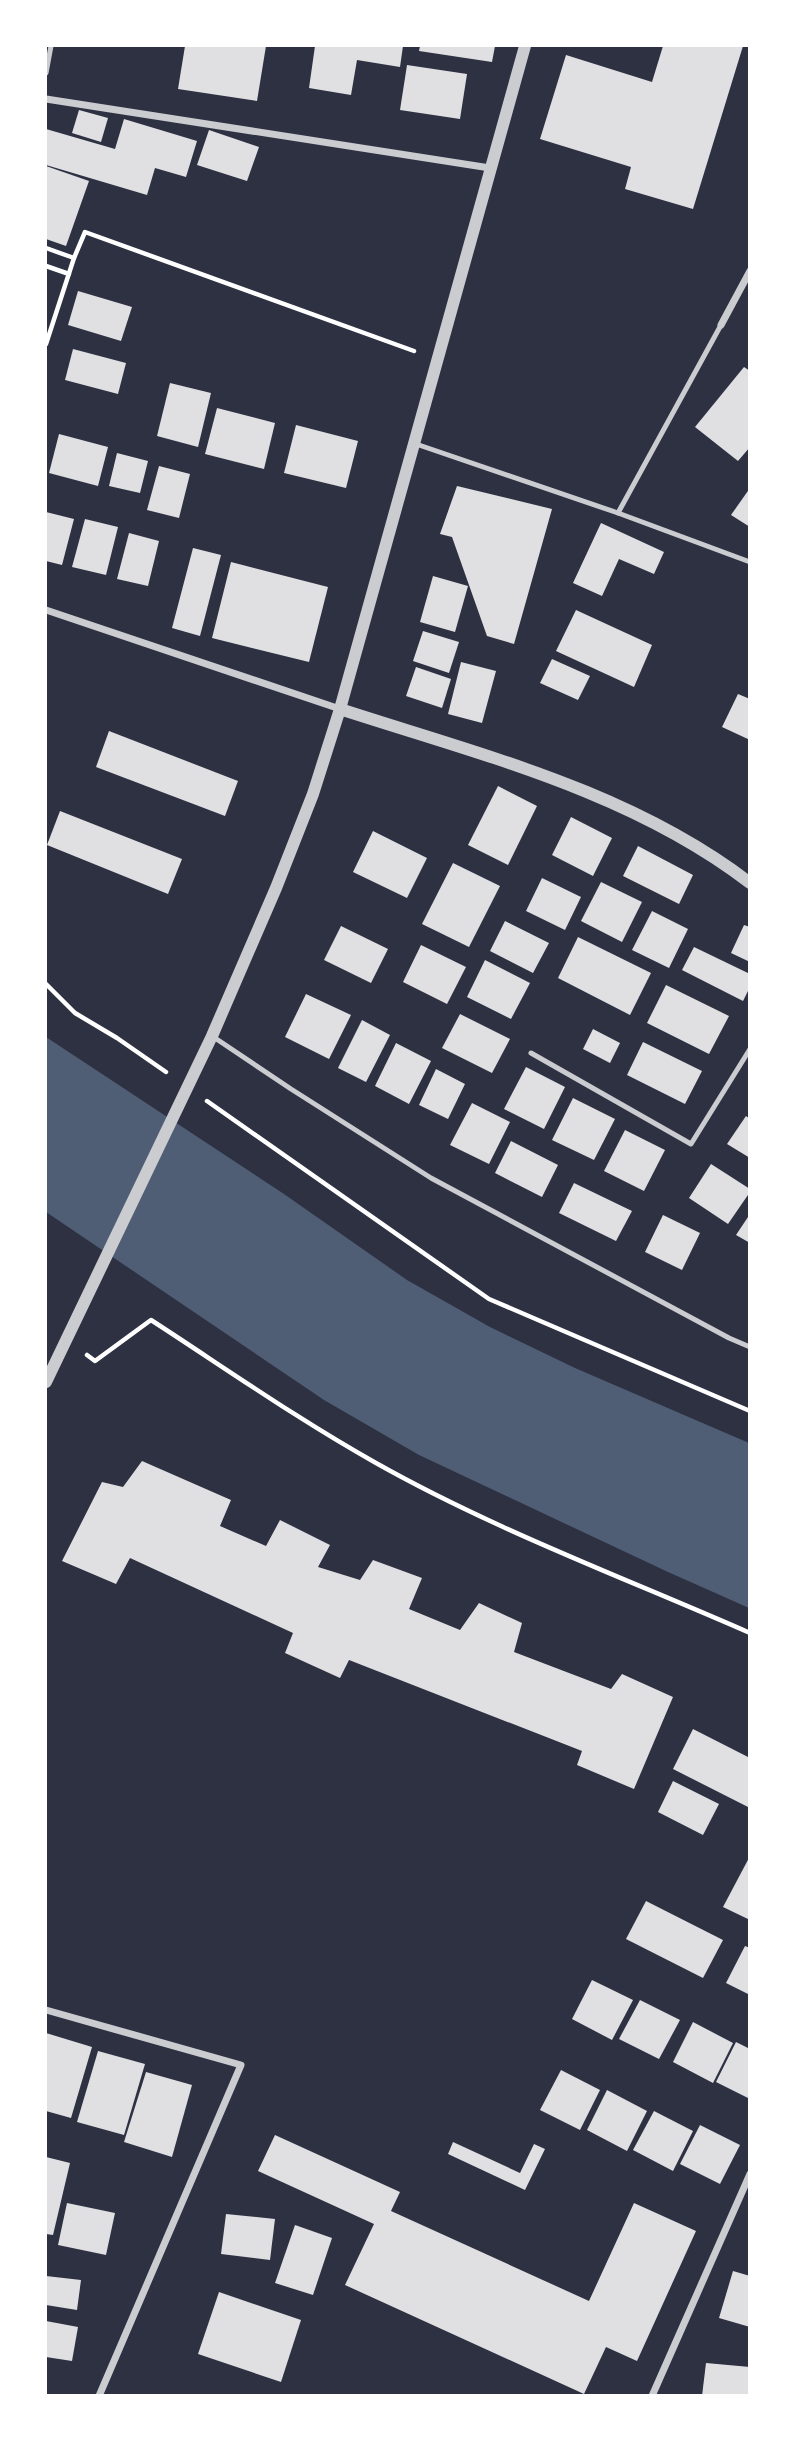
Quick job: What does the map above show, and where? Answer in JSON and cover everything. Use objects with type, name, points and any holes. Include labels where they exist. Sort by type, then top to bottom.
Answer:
[{"type":"street","points":[[46,1382],[212,1036],[313,794],[340,709],[525,46]]},
{"type":"street","points":[[46,99],[490,168]]},
{"type":"street","points":[[721,325],[750,271]]},
{"type":"street","points":[[46,610],[560,781],[615,802],[681,837],[724,863],[750,883]]},
{"type":"street","points":[[46,2010],[241,2065],[99,2396]]},
{"type":"street","points":[[652,2396],[750,2174]]},
{"type":"lane","points":[[46,73],[51,46]]},
{"type":"lane","points":[[618,513],[721,325]]},
{"type":"lane","points":[[413,443],[618,513],[750,562]]},
{"type":"lane","points":[[212,1036],[431,1178],[750,1347]]},
{"type":"lane","points":[[531,1053],[691,1144],[750,1049]]},
{"type":"path","points":[[46,344],[85,232],[437,359]]},
{"type":"path","points":[[46,248],[75,258]]},
{"type":"path","points":[[46,266],[69,274]]},
{"type":"path","points":[[46,984],[75,1013],[117,1038],[185,1091],[489,1299],[750,1411]]},
{"type":"path","points":[[67,1340],[95,1361],[151,1320],[376,1463],[516,1531],[750,1633]]},
{"type":"water","points":[[46,1037],[284,1194],[407,1280],[490,1327],[575,1368],[749,1443],[749,1608],[419,1455],[324,1400],[46,1212]]},
{"type":"building","points":[[185,46],[266,46],[257,101],[178,89]]},
{"type":"building","points":[[315,46],[403,46],[400,67],[357,60],[351,95],[309,88]]},
{"type":"building","points":[[420,46],[495,46],[492,62],[419,51]]},
{"type":"building","points":[[663,46],[743,46],[693,209],[625,189],[631,167],[540,139],[566,55],[652,82]]},
{"type":"building","points":[[407,65],[467,74],[460,119],[400,110]]},
{"type":"building","points":[[79,110],[108,118],[101,142],[72,133]]},
{"type":"building","points":[[124,119],[197,141],[186,177],[155,168],[147,195],[46,165],[46,129],[115,149]]},
{"type":"building","points":[[209,130],[259,147],[247,181],[197,165]]},
{"type":"building","points":[[46,166],[89,181],[66,246],[46,239]]},
{"type":"building","points":[[78,291],[132,307],[121,341],[68,325]]},
{"type":"building","points":[[73,349],[126,363],[118,394],[65,380]]},
{"type":"building","points":[[744,367],[750,371],[750,447],[738,461],[695,427]]},
{"type":"building","points":[[170,383],[211,393],[198,447],[157,436]]},
{"type":"building","points":[[217,408],[275,423],[264,469],[205,454]]},
{"type":"building","points":[[296,425],[358,441],[346,488],[284,473]]},
{"type":"building","points":[[59,434],[108,447],[98,486],[49,473]]},
{"type":"building","points":[[117,453],[148,461],[140,493],[109,486]]},
{"type":"building","points":[[159,466],[190,474],[179,518],[147,510]]},
{"type":"building","points":[[457,486],[552,509],[514,644],[487,636],[452,537],[440,534]]},
{"type":"building","points":[[750,488],[750,527],[731,515]]},
{"type":"building","points":[[46,512],[74,519],[62,565],[46,561]]},
{"type":"building","points":[[85,519],[118,527],[106,575],[72,567]]},
{"type":"building","points":[[601,523],[664,552],[654,574],[619,559],[602,596],[573,583]]},
{"type":"building","points":[[129,533],[159,541],[148,586],[117,579]]},
{"type":"building","points":[[193,548],[221,555],[200,636],[172,628]]},
{"type":"building","points":[[231,562],[328,587],[309,662],[212,638]]},
{"type":"building","points":[[433,576],[468,586],[455,632],[420,622]]},
{"type":"building","points":[[576,610],[652,645],[634,687],[556,651]]},
{"type":"building","points":[[423,631],[459,642],[449,673],[413,661]]},
{"type":"building","points":[[552,659],[590,676],[578,700],[540,683]]},
{"type":"building","points":[[461,662],[496,671],[482,723],[448,714]]},
{"type":"building","points":[[416,667],[451,679],[442,708],[406,696]]},
{"type":"building","points":[[738,694],[750,699],[750,740],[722,727]]},
{"type":"building","points":[[109,731],[238,781],[225,816],[96,767]]},
{"type":"building","points":[[498,786],[537,806],[508,865],[468,845]]},
{"type":"building","points":[[60,811],[182,859],[168,894],[47,845]]},
{"type":"building","points":[[571,817],[612,838],[593,876],[552,855]]},
{"type":"building","points":[[373,831],[427,858],[407,898],[353,872]]},
{"type":"building","points":[[638,846],[693,875],[679,904],[623,876]]},
{"type":"building","points":[[453,863],[500,886],[469,947],[422,924]]},
{"type":"building","points":[[542,878],[581,897],[565,930],[526,911]]},
{"type":"building","points":[[601,882],[642,902],[622,942],[581,921]]},
{"type":"building","points":[[652,911],[688,929],[669,968],[632,950]]},
{"type":"building","points":[[505,921],[549,943],[533,973],[490,951]]},
{"type":"building","points":[[744,925],[750,927],[750,962],[731,953]]},
{"type":"building","points":[[341,926],[388,949],[371,983],[324,960]]},
{"type":"building","points":[[578,937],[651,973],[630,1015],[558,978]]},
{"type":"building","points":[[421,945],[466,967],[447,1004],[403,982]]},
{"type":"building","points":[[694,947],[750,974],[750,987],[743,1001],[682,970]]},
{"type":"building","points":[[485,960],[530,983],[511,1019],[467,997]]},
{"type":"building","points":[[666,985],[729,1016],[709,1054],[647,1023]]},
{"type":"building","points":[[306,994],[351,1015],[329,1059],[285,1037]]},
{"type":"building","points":[[460,1014],[510,1039],[492,1073],[442,1048]]},
{"type":"building","points":[[362,1020],[390,1035],[366,1082],[338,1068]]},
{"type":"building","points":[[593,1029],[620,1043],[610,1063],[583,1049]]},
{"type":"building","points":[[643,1042],[702,1071],[685,1104],[627,1075]]},
{"type":"building","points":[[396,1043],[431,1061],[409,1104],[375,1086]]},
{"type":"building","points":[[526,1067],[565,1087],[544,1129],[504,1109]]},
{"type":"building","points":[[436,1069],[465,1084],[448,1119],[419,1105]]},
{"type":"building","points":[[573,1098],[615,1119],[594,1160],[552,1140]]},
{"type":"building","points":[[472,1103],[510,1122],[489,1164],[450,1145]]},
{"type":"building","points":[[746,1116],[750,1119],[750,1158],[727,1144]]},
{"type":"building","points":[[625,1130],[665,1150],[644,1191],[604,1171]]},
{"type":"building","points":[[511,1141],[558,1165],[542,1197],[495,1173]]},
{"type":"building","points":[[711,1164],[750,1189],[728,1224],[689,1198]]},
{"type":"building","points":[[574,1183],[632,1211],[616,1241],[559,1213]]},
{"type":"building","points":[[750,1214],[750,1243],[736,1235]]},
{"type":"building","points":[[663,1215],[700,1233],[682,1270],[645,1252]]},
{"type":"building","points":[[142,1461],[231,1500],[220,1526],[266,1546],[280,1520],[330,1545],[318,1567],[360,1580],[373,1560],[422,1578],[409,1609],[460,1630],[479,1603],[522,1623],[514,1652],[611,1689],[622,1674],[673,1697],[634,1789],[577,1765],[582,1751],[349,1660],[340,1678],[285,1653],[293,1633],[130,1558],[116,1584],[62,1561],[102,1482],[123,1487]]},
{"type":"building","points":[[693,1729],[750,1758],[750,1808],[673,1769]]},
{"type":"building","points":[[673,1781],[719,1804],[703,1835],[658,1812]]},
{"type":"building","points":[[750,1856],[750,1920],[723,1907]]},
{"type":"building","points":[[646,1901],[723,1940],[703,1978],[626,1939]]},
{"type":"building","points":[[745,1946],[750,1948],[750,1995],[726,1983]]},
{"type":"building","points":[[592,1980],[633,2000],[612,2040],[572,2019]]},
{"type":"building","points":[[640,2000],[680,2020],[659,2059],[619,2039]]},
{"type":"building","points":[[693,2022],[733,2043],[713,2083],[673,2062]]},
{"type":"building","points":[[46,2033],[92,2047],[71,2118],[46,2111]]},
{"type":"building","points":[[736,2042],[750,2049],[750,2099],[716,2082]]},
{"type":"building","points":[[98,2051],[145,2064],[124,2135],[77,2122]]},
{"type":"building","points":[[561,2070],[600,2090],[580,2130],[540,2110]]},
{"type":"building","points":[[146,2072],[192,2085],[172,2157],[124,2142]]},
{"type":"building","points":[[607,2090],[647,2111],[627,2151],[587,2130]]},
{"type":"building","points":[[654,2111],[693,2131],[673,2171],[633,2150]]},
{"type":"building","points":[[700,2125],[740,2145],[720,2184],[680,2164]]},
{"type":"building","points":[[275,2135],[400,2192],[391,2211],[589,2301],[634,2203],[696,2231],[637,2361],[606,2347],[584,2394],[345,2285],[374,2224],[258,2171]]},
{"type":"building","points":[[453,2142],[520,2173],[534,2144],[545,2149],[525,2190],[448,2154]]},
{"type":"building","points":[[46,2157],[70,2163],[53,2235],[46,2234]]},
{"type":"building","points":[[67,2203],[115,2213],[106,2255],[58,2245]]},
{"type":"building","points":[[226,2214],[275,2219],[270,2260],[221,2254]]},
{"type":"building","points":[[295,2225],[332,2238],[313,2295],[275,2283]]},
{"type":"building","points":[[733,2271],[750,2276],[750,2327],[719,2318]]},
{"type":"building","points":[[46,2276],[81,2280],[77,2310],[46,2305]]},
{"type":"building","points":[[219,2292],[301,2320],[281,2382],[198,2354]]},
{"type":"building","points":[[46,2321],[78,2327],[72,2361],[46,2357]]},
{"type":"building","points":[[706,2363],[750,2367],[750,2396],[702,2396]]}]
